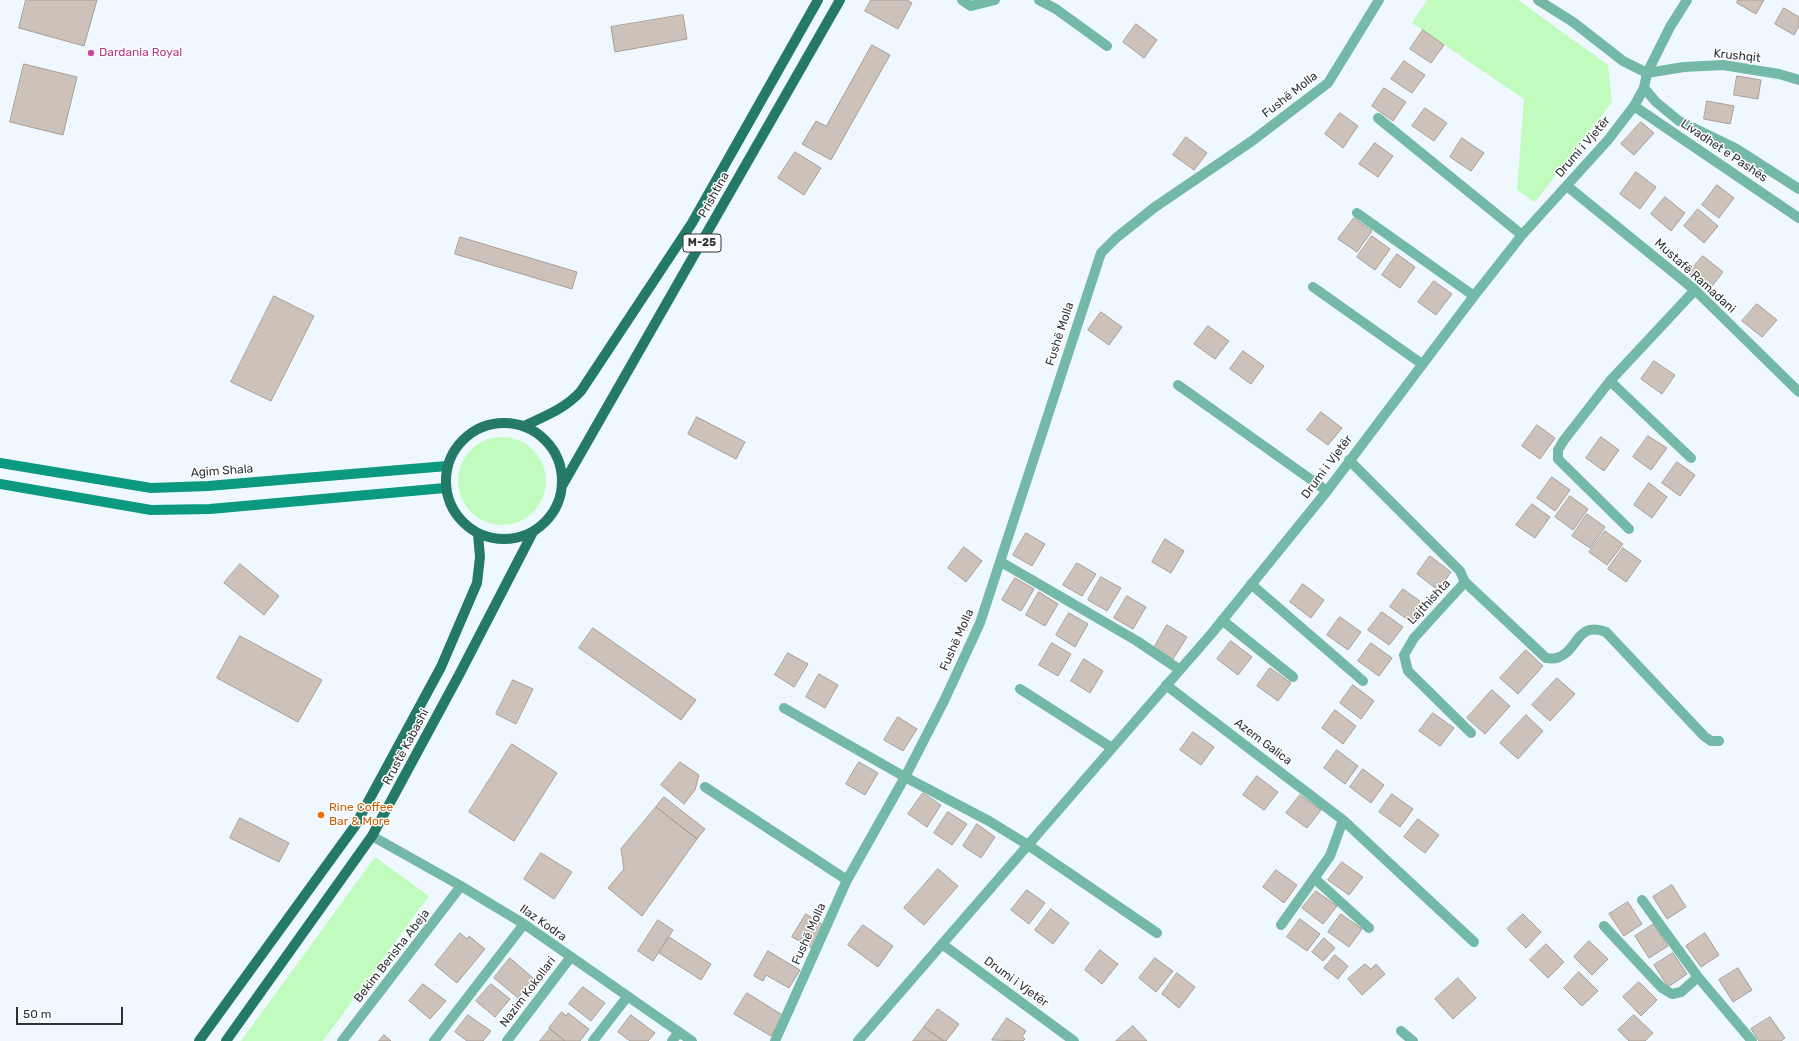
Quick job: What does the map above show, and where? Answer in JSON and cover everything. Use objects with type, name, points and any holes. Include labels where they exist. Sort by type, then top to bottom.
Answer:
[{"type":"main road","name":"Prishtina","points":[[524,426],[558,411],[572,401],[581,391],[692,223],[818,0]]},
{"type":"main road","name":"Prishtina","points":[[562,486],[840,0]]},
{"type":"main road","name":"Prishtina","points":[[496,423],[510,423],[524,426],[540,435],[553,449],[561,467],[562,486],[558,504],[548,520],[533,532],[515,539],[496,539],[478,534],[466,526],[456,516],[449,502],[445,488],[447,466],[452,453],[460,442],[483,426],[496,423]]},
{"type":"main road","name":"Agim Shala","points":[[0,464],[150,488],[208,486],[447,466]]},
{"type":"main road","points":[[0,484],[151,510],[217,509],[445,488]]},
{"type":"main road","name":"Rrustë Kabashi","points":[[226,1041],[372,836],[459,675],[533,532]]},
{"type":"main road","name":"Rrustë Kabashi","points":[[199,1041],[354,826],[441,667],[477,583],[480,557],[478,534]]},
{"type":"street","points":[[962,0],[972,6],[995,0]]},
{"type":"street","points":[[1039,0],[1056,9],[1107,46]]},
{"type":"street","name":"Fushë Molla","points":[[775,1041],[847,880],[905,777],[980,623],[1101,253],[1116,238],[1155,207],[1252,141],[1328,83],[1379,0]]},
{"type":"street","points":[[1538,0],[1573,22],[1623,61],[1647,73]]},
{"type":"street","name":"Drumi i Vjetër","points":[[858,1041],[1222,620],[1327,491],[1422,364],[1522,235],[1608,140],[1634,106],[1644,88],[1647,73],[1670,27],[1687,0]]},
{"type":"street","name":"Krushqit","points":[[1647,73],[1684,67],[1723,65],[1779,74],[1799,80]]},
{"type":"street","points":[[1644,88],[1656,102],[1679,120],[1735,148],[1799,189]]},
{"type":"street","name":"Livadhet e Pashës","points":[[1634,106],[1799,218]]},
{"type":"street","points":[[1378,118],[1522,235]]},
{"type":"street","name":"Mustafë Ramadani","points":[[1567,186],[1694,290],[1799,392]]},
{"type":"street","points":[[1357,213],[1474,296]]},
{"type":"street","points":[[1314,287],[1422,364]]},
{"type":"street","points":[[1629,530],[1558,459],[1558,450],[1564,440],[1610,381],[1694,290]]},
{"type":"street","points":[[1610,381],[1691,458]]},
{"type":"street","points":[[1178,385],[1327,491]]},
{"type":"street","name":"Lajthishta","points":[[1349,460],[1460,571],[1465,582],[1414,638],[1404,655],[1408,672],[1471,733]]},
{"type":"street","points":[[1001,562],[1137,641],[1180,670]]},
{"type":"street","points":[[1465,582],[1546,658],[1556,658],[1563,654],[1586,631],[1596,628],[1606,632],[1704,736],[1711,741],[1719,741]]},
{"type":"street","points":[[1251,584],[1364,681]]},
{"type":"street","points":[[1222,620],[1293,677]]},
{"type":"street","name":"Azem Galica","points":[[1166,685],[1343,820],[1474,942]]},
{"type":"street","points":[[1020,690],[1112,748]]},
{"type":"street","points":[[784,708],[905,777],[989,821],[1028,845],[1157,933]]},
{"type":"street","points":[[705,787],[847,880]]},
{"type":"street","points":[[1281,925],[1330,856],[1343,820]]},
{"type":"street","name":"Ilaz Kodra","points":[[372,836],[461,886],[524,924],[570,958],[692,1041]]},
{"type":"street","points":[[1314,878],[1369,928]]},
{"type":"street","name":"Bekim Berisha Abeja","points":[[342,1041],[461,886]]},
{"type":"street","points":[[1642,900],[1698,977],[1752,1041]]},
{"type":"street","points":[[434,1041],[524,924]]},
{"type":"street","points":[[1604,926],[1662,988],[1672,994],[1681,992],[1698,977]]},
{"type":"street","name":"Drumi i Vjetër","points":[[942,944],[1074,1041]]},
{"type":"street","name":"Nazim Kokollari","points":[[507,1041],[570,958]]},
{"type":"street","points":[[593,1041],[627,997]]},
{"type":"street","points":[[1401,1031],[1413,1041]]},
{"type":"street","points":[[672,1041],[679,1032]]},
{"type":"green space","points":[[1427,0],[1518,0],[1608,65],[1612,102],[1535,202],[1517,190],[1524,99],[1412,23]]},
{"type":"green space","points":[[502,437],[519,440],[533,450],[543,464],[546,481],[543,498],[533,512],[519,522],[502,525],[485,522],[471,512],[461,498],[458,481],[461,464],[471,450],[485,440]]},
{"type":"green space","points":[[375,857],[429,896],[323,1041],[241,1041]]},
{"type":"building","points":[[26,0],[97,0],[84,46],[19,28]]},
{"type":"building","points":[[871,0],[907,0],[912,3],[898,29],[865,11]]},
{"type":"building","points":[[1738,0],[1764,0],[1756,14],[1737,3]]},
{"type":"building","points":[[1784,8],[1799,17],[1799,26],[1794,35],[1775,24]]},
{"type":"building","points":[[683,15],[687,39],[615,52],[611,27]]},
{"type":"building","points":[[1136,24],[1157,40],[1144,58],[1123,42]]},
{"type":"building","points":[[1423,30],[1444,45],[1431,63],[1410,49]]},
{"type":"building","points":[[872,45],[890,55],[831,160],[802,144],[816,121],[826,126]]},
{"type":"building","points":[[1404,61],[1425,75],[1412,93],[1391,79]]},
{"type":"building","points":[[24,64],[77,77],[63,135],[10,122]]},
{"type":"building","points":[[1737,76],[1761,80],[1758,99],[1734,95]]},
{"type":"building","points":[[1384,88],[1406,102],[1393,121],[1372,106]]},
{"type":"building","points":[[1707,101],[1734,106],[1730,124],[1704,119]]},
{"type":"building","points":[[1425,108],[1447,123],[1434,141],[1412,126]]},
{"type":"building","points":[[1340,113],[1358,126],[1343,148],[1325,134]]},
{"type":"building","points":[[1641,122],[1654,133],[1634,155],[1621,144]]},
{"type":"building","points":[[1186,137],[1207,153],[1194,170],[1173,155]]},
{"type":"building","points":[[1462,138],[1484,153],[1471,171],[1450,157]]},
{"type":"building","points":[[1375,143],[1393,156],[1378,177],[1359,164]]},
{"type":"building","points":[[795,152],[821,168],[804,195],[778,178]]},
{"type":"building","points":[[1636,172],[1656,187],[1640,209],[1620,194]]},
{"type":"building","points":[[1717,185],[1734,198],[1719,218],[1702,205]]},
{"type":"building","points":[[1665,197],[1685,213],[1671,231],[1651,214]]},
{"type":"building","points":[[1698,209],[1718,226],[1704,243],[1684,226]]},
{"type":"building","points":[[1354,218],[1372,231],[1357,252],[1338,239]]},
{"type":"building","points":[[1372,236],[1390,249],[1375,270],[1357,257]]},
{"type":"building","points":[[460,237],[577,272],[572,289],[455,254]]},
{"type":"building","points":[[1397,254],[1415,267],[1400,288],[1382,275]]},
{"type":"building","points":[[1703,256],[1723,272],[1709,290],[1688,273]]},
{"type":"building","points":[[1434,281],[1452,294],[1436,315],[1418,302]]},
{"type":"building","points":[[274,296],[314,316],[271,401],[231,382]]},
{"type":"building","points":[[1757,304],[1777,320],[1762,337],[1742,321]]},
{"type":"building","points":[[1101,312],[1122,327],[1109,345],[1088,330]]},
{"type":"building","points":[[1208,326],[1229,341],[1215,359],[1194,344]]},
{"type":"building","points":[[1243,351],[1264,366],[1251,384],[1230,369]]},
{"type":"building","points":[[1654,361],[1675,375],[1662,394],[1641,379]]},
{"type":"building","points":[[1321,412],[1342,428],[1328,445],[1307,430]]},
{"type":"building","points":[[697,417],[745,442],[736,459],[688,434]]},
{"type":"building","points":[[1537,425],[1555,438],[1540,459],[1522,446]]},
{"type":"building","points":[[1648,436],[1667,448],[1651,470],[1633,457]]},
{"type":"building","points":[[1601,437],[1619,450],[1604,471],[1586,458]]},
{"type":"building","points":[[1677,462],[1695,475],[1680,496],[1662,483]]},
{"type":"building","points":[[1552,477],[1570,490],[1555,511],[1537,498]]},
{"type":"building","points":[[1649,483],[1667,497],[1652,518],[1634,505]]},
{"type":"building","points":[[1570,496],[1588,509],[1573,530],[1555,517]]},
{"type":"building","points":[[1532,504],[1550,517],[1535,538],[1516,525]]},
{"type":"building","points":[[1587,514],[1605,527],[1590,548],[1572,536]]},
{"type":"building","points":[[1605,531],[1623,544],[1607,565],[1589,552]]},
{"type":"building","points":[[1026,533],[1045,544],[1032,566],[1013,555]]},
{"type":"building","points":[[1165,539],[1184,551],[1171,573],[1152,562]]},
{"type":"building","points":[[964,547],[982,561],[966,582],[948,568]]},
{"type":"building","points":[[1623,548],[1641,561],[1626,582],[1608,569]]},
{"type":"building","points":[[1430,556],[1451,572],[1438,590],[1417,574]]},
{"type":"building","points":[[1077,563],[1096,574],[1082,596],[1063,585]]},
{"type":"building","points":[[240,564],[279,596],[264,615],[224,583]]},
{"type":"building","points":[[1101,577],[1121,588],[1107,611],[1088,600]]},
{"type":"building","points":[[1015,578],[1034,589],[1021,611],[1002,600]]},
{"type":"building","points":[[1303,584],[1324,600],[1311,618],[1290,602]]},
{"type":"building","points":[[1403,589],[1424,604],[1411,622],[1390,607]]},
{"type":"building","points":[[1039,592],[1058,604],[1045,626],[1026,615]]},
{"type":"building","points":[[1127,596],[1146,607],[1133,629],[1114,618]]},
{"type":"building","points":[[1382,612],[1403,627],[1389,645],[1368,630]]},
{"type":"building","points":[[1069,613],[1088,624],[1075,647],[1056,635]]},
{"type":"building","points":[[1340,617],[1361,632],[1348,650],[1327,635]]},
{"type":"building","points":[[1167,625],[1187,637],[1173,659],[1154,648]]},
{"type":"building","points":[[593,628],[696,700],[681,720],[579,648]]},
{"type":"building","points":[[240,636],[322,680],[298,722],[217,678]]},
{"type":"building","points":[[1231,641],[1252,657],[1238,675],[1217,659]]},
{"type":"building","points":[[1052,643],[1071,654],[1058,676],[1039,665]]},
{"type":"building","points":[[1371,643],[1392,658],[1379,676],[1358,661]]},
{"type":"building","points":[[1526,650],[1543,666],[1518,694],[1500,678]]},
{"type":"building","points":[[788,653],[808,664],[794,687],[775,675]]},
{"type":"building","points":[[1084,659],[1103,671],[1090,693],[1071,681]]},
{"type":"building","points":[[1270,668],[1291,683],[1278,701],[1257,686]]},
{"type":"building","points":[[819,674],[838,685],[825,708],[806,697]]},
{"type":"building","points":[[1557,678],[1575,694],[1550,721],[1532,705]]},
{"type":"building","points":[[513,680],[533,689],[516,724],[496,714]]},
{"type":"building","points":[[1353,685],[1374,701],[1361,719],[1340,703]]},
{"type":"building","points":[[1492,690],[1510,706],[1485,734],[1467,718]]},
{"type":"building","points":[[1335,710],[1356,726],[1343,744],[1322,728]]},
{"type":"building","points":[[1433,713],[1454,728],[1440,746],[1419,731]]},
{"type":"building","points":[[1526,715],[1543,731],[1518,759],[1500,743]]},
{"type":"building","points":[[898,717],[917,729],[903,751],[884,740]]},
{"type":"building","points":[[1193,732],[1214,747],[1201,765],[1180,750]]},
{"type":"building","points":[[512,744],[557,773],[514,841],[469,812]]},
{"type":"building","points":[[1337,750],[1358,766],[1345,784],[1324,768]]},
{"type":"building","points":[[680,762],[699,775],[695,790],[684,804],[661,785]]},
{"type":"building","points":[[859,762],[878,773],[865,795],[846,784]]},
{"type":"building","points":[[1363,769],[1384,785],[1371,803],[1350,787]]},
{"type":"building","points":[[1257,776],[1278,792],[1264,810],[1243,795]]},
{"type":"building","points":[[923,793],[941,805],[927,827],[908,814]]},
{"type":"building","points":[[1392,794],[1413,809],[1400,827],[1379,812]]},
{"type":"building","points":[[1300,795],[1321,810],[1307,828],[1286,813]]},
{"type":"building","points":[[664,797],[705,829],[697,839],[656,807]]},
{"type":"building","points":[[656,807],[697,839],[642,916],[608,888],[624,869],[621,849]]},
{"type":"building","points":[[948,812],[967,824],[952,845],[934,833]]},
{"type":"building","points":[[240,818],[289,843],[279,862],[230,838]]},
{"type":"building","points":[[1418,819],[1439,835],[1425,853],[1404,837]]},
{"type":"building","points":[[977,824],[995,837],[981,858],[963,846]]},
{"type":"building","points":[[541,853],[572,872],[554,899],[524,879]]},
{"type":"building","points":[[1342,862],[1363,877],[1349,895],[1328,880]]},
{"type":"building","points":[[938,869],[958,886],[924,925],[904,908]]},
{"type":"building","points":[[1276,870],[1297,885],[1284,903],[1263,887]]},
{"type":"building","points":[[1672,885],[1686,907],[1667,919],[1653,897]]},
{"type":"building","points":[[1027,890],[1045,903],[1029,924],[1011,910]]},
{"type":"building","points":[[1316,891],[1337,906],[1323,924],[1302,908]]},
{"type":"building","points":[[1628,902],[1642,924],[1624,936],[1609,914]]},
{"type":"building","points":[[1051,909],[1069,923],[1053,944],[1035,930]]},
{"type":"building","points":[[806,914],[825,926],[812,948],[792,937]]},
{"type":"building","points":[[1341,914],[1362,929],[1349,947],[1328,932]]},
{"type":"building","points":[[1523,914],[1541,932],[1526,948],[1507,929]]},
{"type":"building","points":[[1300,919],[1320,934],[1307,951],[1287,937]]},
{"type":"building","points":[[658,920],[673,930],[653,961],[638,951]]},
{"type":"building","points":[[1654,924],[1668,946],[1649,958],[1635,936]]},
{"type":"building","points":[[863,925],[893,946],[878,967],[848,945]]},
{"type":"building","points":[[460,933],[467,939],[469,936],[485,949],[457,983],[435,965]]},
{"type":"building","points":[[1705,933],[1719,955],[1701,967],[1686,946]]},
{"type":"building","points":[[669,937],[711,964],[701,980],[659,953]]},
{"type":"building","points":[[1324,938],[1335,948],[1323,961],[1312,952]]},
{"type":"building","points":[[1589,941],[1608,959],[1592,975],[1574,957]]},
{"type":"building","points":[[1546,944],[1564,962],[1548,978],[1530,960]]},
{"type":"building","points":[[1100,950],[1118,964],[1102,984],[1085,970]]},
{"type":"building","points":[[768,951],[800,970],[789,988],[766,975],[763,981],[754,976]]},
{"type":"building","points":[[1673,953],[1687,974],[1668,987],[1654,965]]},
{"type":"building","points":[[1335,955],[1348,966],[1338,979],[1324,968]]},
{"type":"building","points":[[510,958],[533,978],[518,998],[494,978]]},
{"type":"building","points":[[1155,958],[1173,971],[1156,992],[1139,978]]},
{"type":"building","points":[[1365,964],[1371,969],[1376,964],[1385,974],[1362,995],[1348,979]]},
{"type":"building","points":[[1738,968],[1752,990],[1733,1002],[1719,980]]},
{"type":"building","points":[[1579,972],[1598,991],[1582,1006],[1564,988]]},
{"type":"building","points":[[1177,973],[1195,987],[1179,1008],[1162,994]]},
{"type":"building","points":[[1458,978],[1476,998],[1453,1019],[1435,999]]},
{"type":"building","points":[[1639,982],[1657,1000],[1641,1016],[1623,997]]},
{"type":"building","points":[[423,984],[446,1001],[430,1019],[409,1001]]},
{"type":"building","points":[[491,984],[510,999],[495,1017],[476,1001]]},
{"type":"building","points":[[583,987],[605,1003],[591,1021],[569,1004]]},
{"type":"building","points":[[747,993],[784,1016],[771,1036],[734,1014]]},
{"type":"building","points":[[938,1009],[959,1024],[946,1041],[924,1027]]},
{"type":"building","points":[[562,1012],[566,1016],[568,1013],[589,1029],[580,1041],[565,1041],[549,1028]]},
{"type":"building","points":[[468,1015],[491,1031],[483,1041],[467,1041],[455,1032]]},
{"type":"building","points":[[631,1015],[655,1033],[648,1041],[630,1041],[618,1032]]},
{"type":"building","points":[[1634,1015],[1653,1033],[1645,1041],[1629,1041],[1618,1030]]},
{"type":"building","points":[[1770,1017],[1785,1038],[1781,1041],[1759,1041],[1751,1029]]},
{"type":"building","points":[[1007,1018],[1026,1031],[1022,1037],[1025,1039],[1023,1041],[992,1040]]},
{"type":"building","points":[[1133,1026],[1147,1041],[1116,1041]]},
{"type":"building","points":[[924,1027],[943,1041],[913,1041]]},
{"type":"building","points":[[550,1029],[565,1041],[540,1041]]},
{"type":"building","points":[[384,1035],[391,1041],[379,1041]]},
{"type":"place","name":"Dardania Royal","points":[[91,53]]},
{"type":"place","name":"Rine Coffee Bar & More","points":[[321,815]]}]
